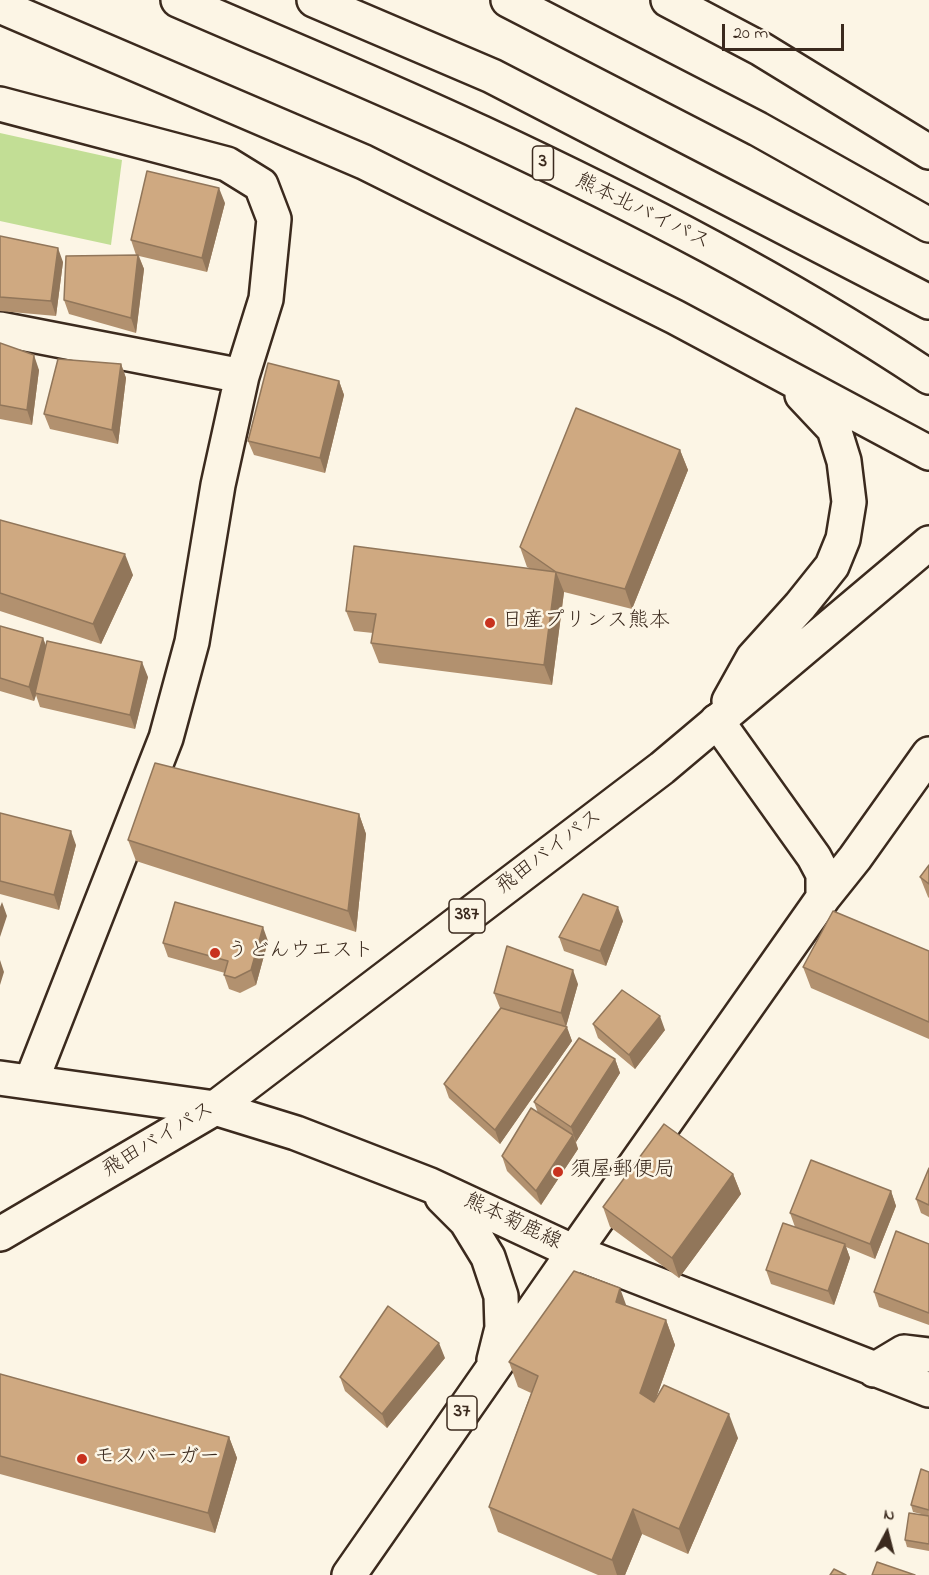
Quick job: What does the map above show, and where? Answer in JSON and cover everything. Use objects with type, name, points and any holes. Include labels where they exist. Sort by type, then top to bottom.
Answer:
[{"type":"main road","name":"熊本北バイパス","points":[[178,0],[514,149],[712,247],[895,354],[929,377]]},
{"type":"main road","points":[[314,0],[492,76],[929,302]]},
{"type":"main road","points":[[508,0],[758,129],[929,225]]},
{"type":"main road","points":[[668,0],[760,49],[929,152]]},
{"type":"main road","points":[[0,6],[364,162],[675,317],[929,453]]},
{"type":"main road","points":[[0,104],[227,164],[261,185],[274,219],[266,298],[242,376],[218,485],[192,642],[166,738],[16,1080]]},
{"type":"main road","points":[[0,329],[242,376]]},
{"type":"main road","points":[[780,373],[834,429],[844,461],[849,502],[843,539],[832,566],[753,658],[717,721],[814,857],[824,874],[824,897]]},
{"type":"main road","name":"飛田バイパス","points":[[0,1234],[215,1108],[662,768],[929,543]]},
{"type":"main road","points":[[929,754],[855,858],[824,897],[574,1252],[929,1390]]},
{"type":"main road","name":"熊本菊鹿線","points":[[16,1080],[215,1108],[296,1133],[430,1185],[574,1252],[349,1575]]},
{"type":"main road","name":"37","points":[[430,1185],[466,1221],[488,1257],[501,1296],[502,1328],[492,1370]]},
{"type":"main road","points":[[874,1370],[904,1352],[929,1355]]},
{"type":"green space","points":[[0,133],[122,160],[111,245],[0,221]]},
{"type":"building","points":[[147,171],[219,188],[202,258],[131,240]]},
{"type":"building","points":[[0,236],[58,248],[51,301],[0,297]]},
{"type":"building","points":[[138,255],[131,318],[64,300],[66,256]]},
{"type":"building","points":[[0,343],[34,355],[27,410],[0,405]]},
{"type":"building","points":[[58,359],[121,364],[112,430],[44,414]]},
{"type":"building","points":[[268,363],[339,381],[320,458],[248,441]]},
{"type":"building","points":[[576,408],[680,450],[625,589],[556,572],[520,547]]},
{"type":"building","points":[[0,520],[125,554],[93,624],[0,593]]},
{"type":"building","points":[[354,546],[556,572],[544,665],[371,643],[376,614],[346,611]]},
{"type":"building","points":[[0,626],[43,638],[29,687],[0,678]]},
{"type":"building","points":[[47,641],[142,662],[130,715],[35,693]]},
{"type":"building","points":[[155,763],[359,814],[348,911],[128,840]]},
{"type":"building","points":[[0,813],[71,831],[54,895],[0,881]]},
{"type":"building","points":[[929,865],[929,884],[920,877]]},
{"type":"building","points":[[583,894],[618,907],[600,951],[559,937]]},
{"type":"building","points":[[175,902],[263,927],[251,970],[235,978],[224,975],[228,961],[163,943]]},
{"type":"building","points":[[833,911],[929,951],[929,1022],[803,967]]},
{"type":"building","points":[[507,946],[573,970],[561,1013],[494,993]]},
{"type":"building","points":[[622,990],[660,1016],[629,1055],[593,1024]]},
{"type":"building","points":[[501,1008],[567,1027],[495,1130],[444,1084]]},
{"type":"building","points":[[579,1038],[615,1059],[571,1127],[534,1102]]},
{"type":"building","points":[[531,1108],[573,1135],[536,1191],[502,1156]]},
{"type":"building","points":[[664,1124],[733,1174],[672,1258],[603,1207]]},
{"type":"building","points":[[811,1160],[891,1191],[870,1244],[790,1213]]},
{"type":"building","points":[[929,1168],[929,1205],[916,1199]]},
{"type":"building","points":[[783,1223],[845,1244],[828,1291],[766,1270]]},
{"type":"building","points":[[896,1231],[929,1244],[929,1313],[874,1292]]},
{"type":"building","points":[[574,1271],[620,1288],[616,1302],[666,1320],[640,1393],[654,1402],[664,1385],[729,1414],[679,1529],[633,1509],[612,1560],[489,1507],[538,1376],[509,1362]]},
{"type":"building","points":[[388,1306],[439,1343],[382,1414],[340,1377]]},
{"type":"building","points":[[0,1374],[229,1437],[208,1513],[0,1456]]},
{"type":"building","points":[[921,1469],[929,1472],[929,1510],[911,1505]]},
{"type":"building","points":[[909,1513],[929,1516],[929,1544],[905,1540]]},
{"type":"building","points":[[877,1562],[915,1575],[872,1575]]},
{"type":"building","points":[[834,1569],[846,1575],[830,1575]]},
{"type":"place","name":"日産プリンス熊本","points":[[490,623]]},
{"type":"place","name":"うどんウエスト","points":[[215,953]]},
{"type":"place","name":"須屋郵便局","points":[[558,1172]]},
{"type":"place","name":"モスバーガー","points":[[82,1459]]}]
